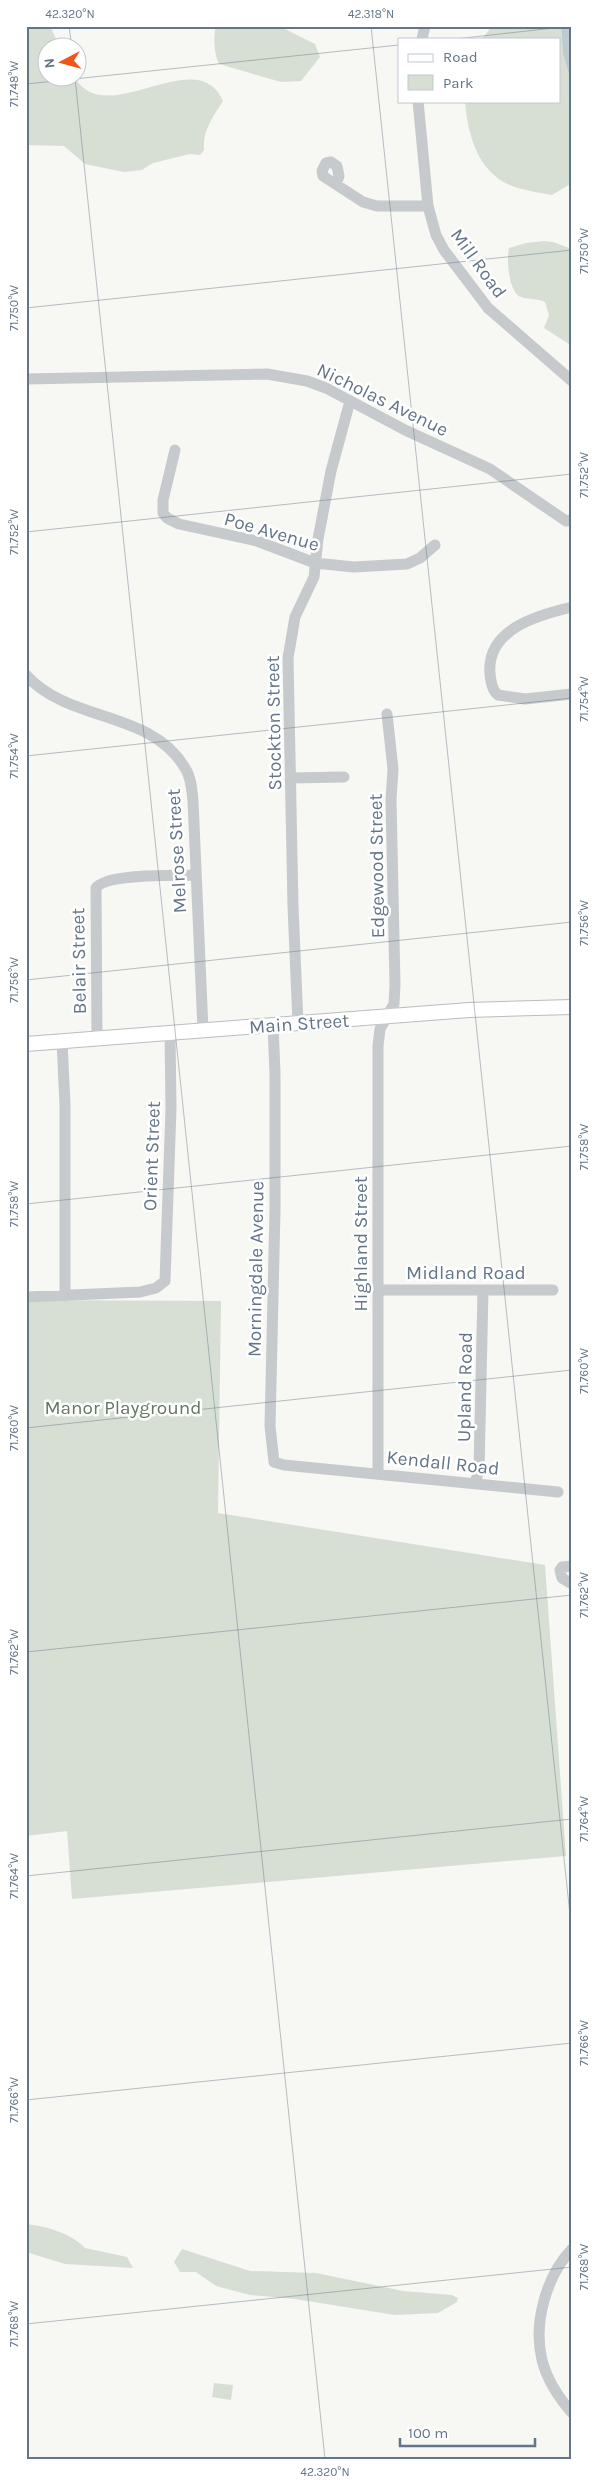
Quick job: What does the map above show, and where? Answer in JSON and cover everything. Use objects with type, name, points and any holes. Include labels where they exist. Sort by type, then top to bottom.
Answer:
[{"type":"main road","name":"Main Street","points":[[26,1044],[469,1010],[572,1007]]},
{"type":"street","name":"Mill Road","points":[[418,102],[428,206],[436,235],[444,250],[488,308],[572,381]]},
{"type":"street","points":[[336,184],[363,202],[376,206],[428,206]]},
{"type":"street","name":"Nicholas Avenue","points":[[26,379],[274,375],[307,381],[326,388],[405,430],[490,469],[566,521],[572,520]]},
{"type":"street","name":"Stockton Street","points":[[298,1024],[293,906],[288,658],[295,617],[311,585],[330,471],[350,401]]},
{"type":"street","name":"Poe Avenue","points":[[174,450],[162,507],[164,516],[169,520],[202,530],[257,541],[315,563],[354,567],[407,564],[420,558],[435,544]]},
{"type":"street","points":[[572,607],[541,614],[513,629],[501,640],[493,653],[490,666],[491,682],[498,695],[525,699],[572,694]]},
{"type":"street","name":"Melrose Street","points":[[26,676],[53,697],[97,716],[145,731],[157,738],[186,768],[191,788],[203,1030]]},
{"type":"street","name":"Edgewood Street","points":[[387,714],[393,770],[391,800],[395,985],[394,1004],[388,1016]]},
{"type":"street","points":[[291,778],[344,777]]},
{"type":"street","name":"Belair Street","points":[[97,1038],[94,899],[96,888],[99,884],[116,879],[195,875]]},
{"type":"street","name":"Highland Street","points":[[378,1473],[378,1046],[380,1029],[388,1016]]},
{"type":"street","name":"Morningdale Avenue","points":[[272,1026],[275,1073],[275,1210],[270,1426],[272,1458],[277,1464],[325,1469]]},
{"type":"street","name":"Orient Street","points":[[65,1296],[140,1292],[156,1288],[165,1281],[171,1108],[170,1033]]},
{"type":"street","points":[[26,1297],[65,1296],[65,1105],[62,1041]]},
{"type":"street","name":"Midland Road","points":[[378,1290],[553,1290]]},
{"type":"street","name":"Upland Road","points":[[475,1483],[479,1470],[483,1290]]},
{"type":"street","name":"Kendall Road","points":[[325,1469],[378,1473],[470,1485],[475,1483],[558,1492]]},
{"type":"street","points":[[572,1566],[562,1567],[560,1570],[562,1578],[572,1584]]},
{"type":"street","points":[[572,2249],[559,2267],[548,2288],[539,2331],[542,2361],[548,2376],[556,2392],[572,2413]]},
{"type":"green space","points":[[26,26],[50,26],[56,38],[38,38],[38,88],[85,88],[89,92],[108,96],[129,93],[173,81],[193,80],[210,85],[223,101],[206,130],[204,150],[200,155],[190,154],[153,163],[142,170],[124,172],[85,164],[64,146],[26,145]]},
{"type":"green space","points":[[216,26],[279,26],[315,44],[320,57],[301,81],[281,82],[219,64],[214,45]]},
{"type":"green space","points":[[492,26],[561,26],[563,54],[572,85],[572,183],[552,195],[518,188],[505,183],[494,175],[478,154],[469,128],[465,102],[560,102],[560,38],[483,38]]},
{"type":"green space","points":[[553,242],[572,249],[572,346],[544,328],[549,315],[545,302],[521,297],[517,294],[511,283],[508,267],[509,248],[526,243]]},
{"type":"green space","name":"Manor Playground","points":[[26,1300],[221,1301],[218,1513],[545,1565],[566,1856],[72,1899],[67,1831],[26,1836]]},
{"type":"green space","points":[[26,2224],[58,2231],[73,2238],[85,2248],[127,2257],[133,2268],[65,2264],[26,2252]]},
{"type":"green space","points":[[182,2249],[250,2271],[316,2273],[403,2291],[452,2295],[458,2298],[457,2302],[438,2313],[395,2315],[295,2299],[250,2295],[216,2286],[196,2272],[180,2272],[174,2262]]},
{"type":"green space","points":[[214,2383],[233,2385],[231,2400],[212,2397]]},
{"type":"shaded area","points":[[561,26],[572,26],[572,85],[563,54]]}]
